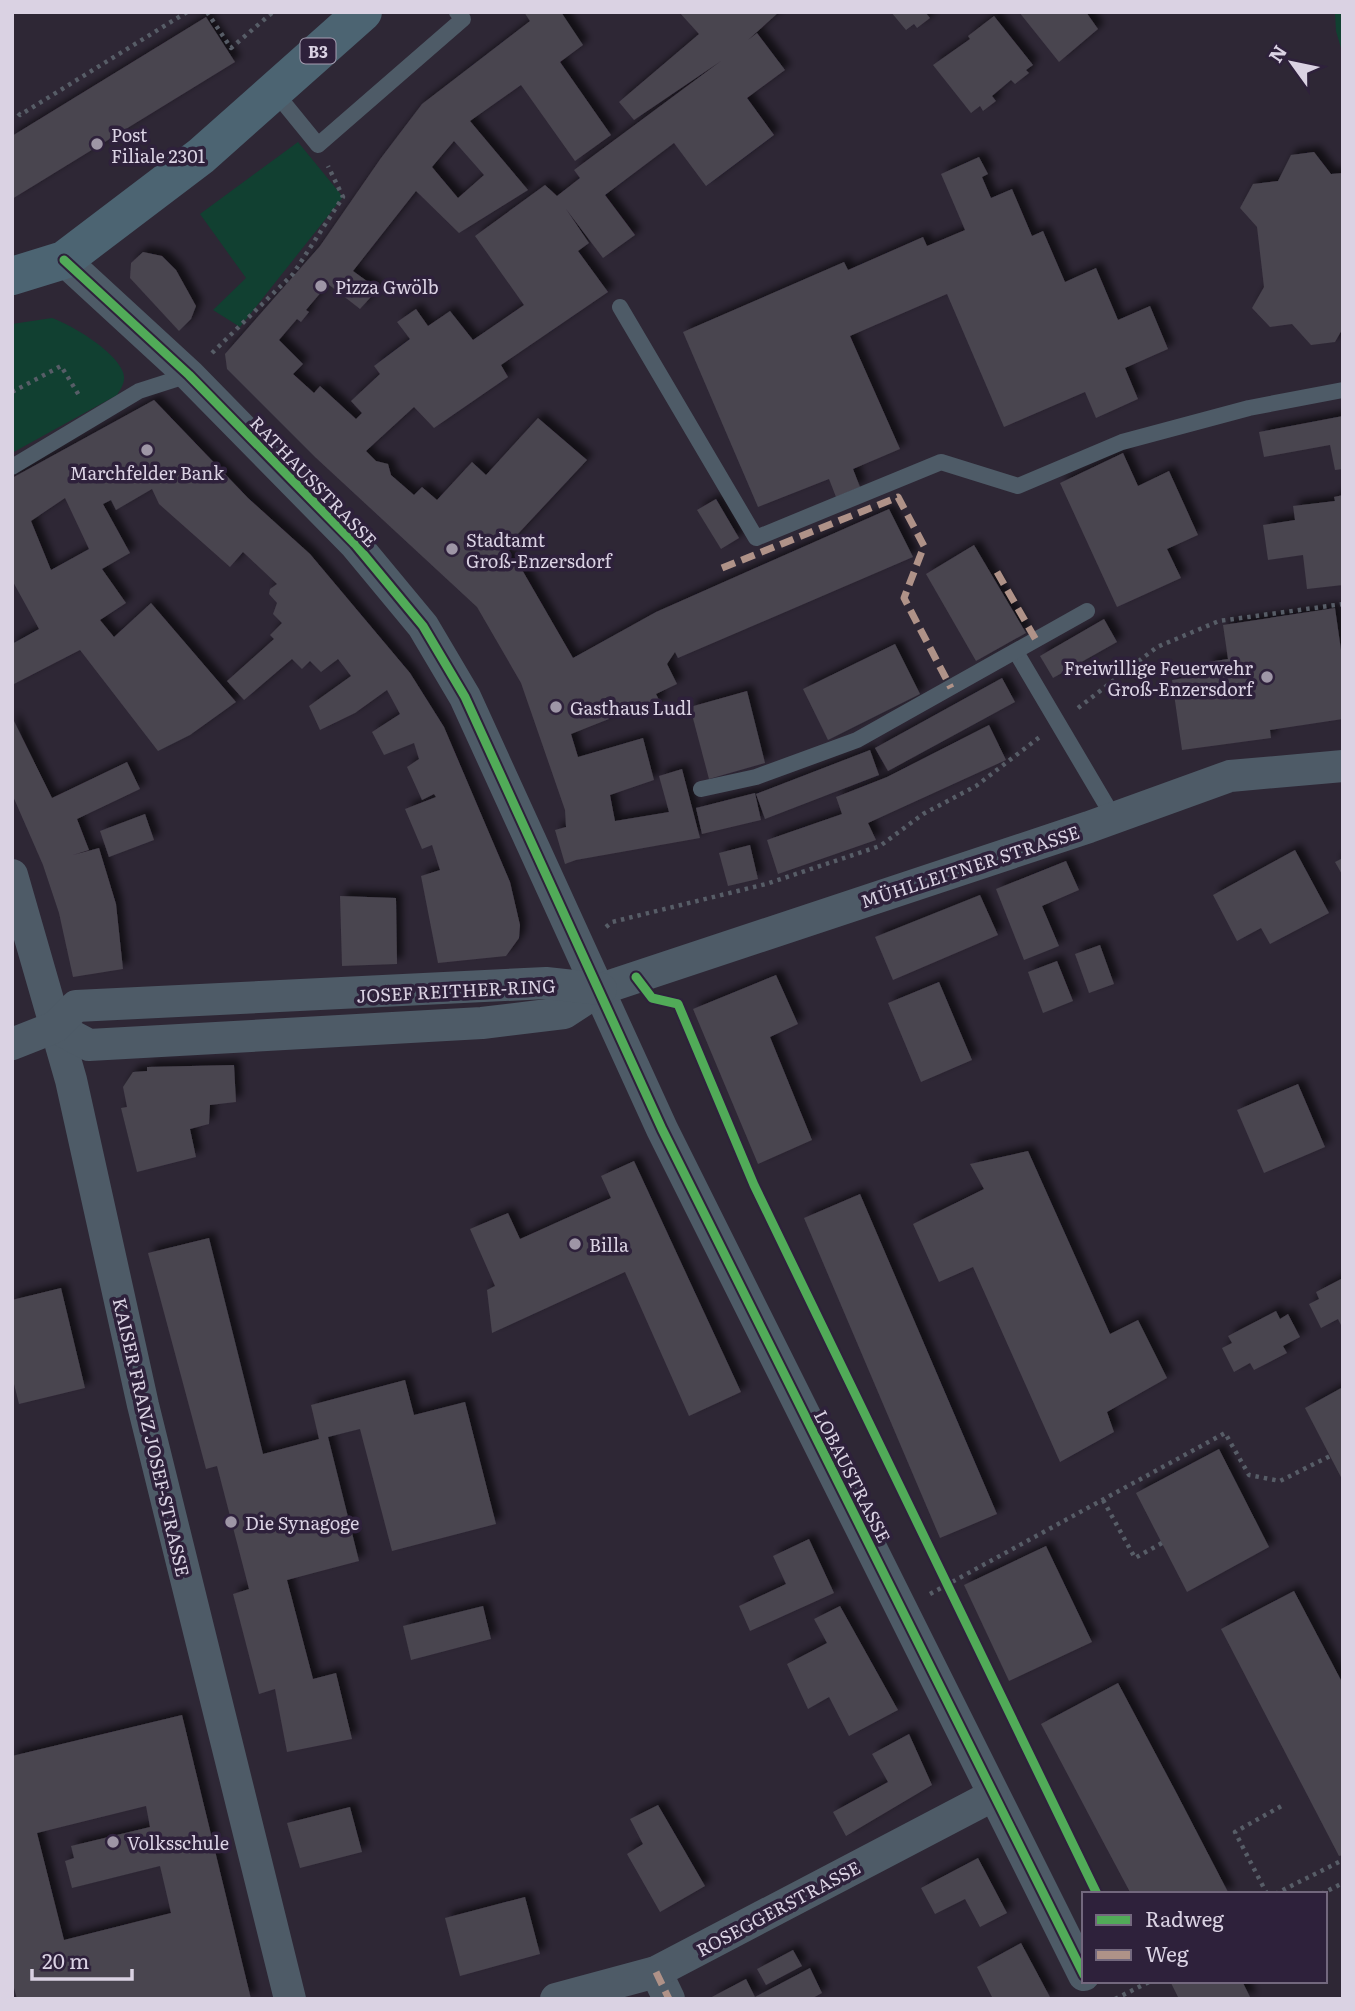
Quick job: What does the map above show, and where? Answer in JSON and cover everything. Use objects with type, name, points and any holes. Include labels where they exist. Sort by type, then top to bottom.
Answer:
[{"type":"main road","name":"B3","points":[[19,265],[64,260],[201,156],[363,12]]},
{"type":"street","name":"RATHAUSSTRASSE","points":[[64,260],[189,375],[355,544],[423,626],[466,696],[578,948],[601,989]]},
{"type":"street","name":"MÜHLLEITNER STRASSE","points":[[601,989],[1114,818],[1230,776],[1343,766]]},
{"type":"street","name":"KAISER FRANZ JOSEF-STRASSE","points":[[12,875],[71,1080],[143,1405],[290,1999]]},
{"type":"street","name":"JOSEF REITHER-RING","points":[[12,1044],[55,1027],[76,1006],[546,983],[601,989]]},
{"type":"street","name":"LOBAUSTRASSE","points":[[601,989],[662,1129],[902,1609],[992,1796],[1082,1971]]},
{"type":"street","name":"ROSEGGERSTRASSE","points":[[556,1999],[662,1985],[992,1796]]},
{"type":"lane","points":[[274,91],[318,145],[463,19],[457,12]]},
{"type":"lane","points":[[620,307],[755,538],[941,462],[1018,486],[1122,442],[1249,408],[1343,390]]},
{"type":"lane","points":[[12,467],[139,391],[189,375]]},
{"type":"lane","points":[[701,789],[756,777],[857,740],[1087,611]]},
{"type":"lane","points":[[1016,652],[1114,818]]},
{"type":"path","points":[[18,113],[20,115],[187,12]]},
{"type":"path","points":[[207,12],[232,48],[273,12]]},
{"type":"path","points":[[189,375],[293,274],[343,197],[318,145]]},
{"type":"path","points":[[12,392],[61,366],[94,419]]},
{"type":"path","points":[[578,948],[612,922],[766,884],[880,846],[923,814],[976,786],[1157,647],[1219,621],[1343,604]]},
{"type":"path","points":[[902,1609],[1225,1433],[1249,1475],[1280,1481],[1330,1456]]},
{"type":"path","points":[[1103,1500],[1135,1558],[1162,1543]]},
{"type":"path","points":[[940,1572],[952,1596]]},
{"type":"path","points":[[1266,1892],[1235,1832],[1285,1804]]},
{"type":"path","points":[[1279,1892],[1343,1860]]},
{"type":"path","points":[[1325,1892],[1343,1883]]},
{"type":"path","points":[[1115,1999],[1139,1984],[1146,1999]]},
{"type":"green space","points":[[1335,12],[1343,12],[1343,55],[1336,31]]},
{"type":"green space","points":[[298,142],[343,197],[240,327],[213,310],[246,278],[200,214]]},
{"type":"green space","points":[[52,318],[81,332],[110,354],[122,370],[123,383],[117,395],[12,453],[12,324]]},
{"type":"building","points":[[524,12],[561,12],[583,45],[560,62],[611,135],[575,161],[521,85],[470,121],[528,190],[459,233],[416,191],[353,271],[378,289],[360,309],[328,284],[306,310],[309,312],[301,322],[297,319],[279,340],[303,364],[293,374],[314,393],[320,386],[356,419],[362,413],[351,401],[380,374],[374,366],[410,339],[397,322],[416,309],[428,326],[450,311],[473,340],[524,305],[475,236],[545,185],[557,196],[580,178],[574,170],[721,61],[634,120],[619,102],[699,34],[679,12],[779,12],[748,40],[757,33],[785,70],[747,98],[774,135],[706,186],[674,143],[605,195],[635,235],[603,258],[566,209],[589,243],[578,251],[608,292],[501,365],[508,377],[434,428],[414,407],[366,451],[376,461],[388,464],[391,475],[414,495],[422,487],[437,500],[472,462],[486,475],[538,418],[587,460],[502,551],[521,568],[573,658],[656,612],[889,509],[913,557],[678,658],[675,652],[667,664],[677,684],[656,694],[660,702],[651,708],[644,709],[640,701],[618,711],[611,696],[601,700],[609,719],[571,734],[578,757],[643,738],[654,780],[610,795],[615,821],[669,812],[659,776],[682,769],[700,838],[565,864],[555,830],[566,827],[565,810],[521,683],[477,607],[315,457],[227,369],[225,354],[320,246],[422,104],[530,21]],"holes":[[[454,141],[484,175],[458,198],[432,167]]]},
{"type":"building","points":[[891,12],[925,12],[930,18],[917,28],[914,24],[906,30]]},
{"type":"building","points":[[1019,12],[1086,12],[1098,29],[1059,62]]},
{"type":"building","points":[[994,16],[1033,65],[1026,70],[1029,73],[1015,84],[1011,80],[992,96],[996,101],[983,111],[980,106],[971,113],[933,65],[970,39],[968,36]]},
{"type":"building","points":[[206,17],[235,62],[12,199],[12,136]]},
{"type":"building","points":[[1314,152],[1331,174],[1343,173],[1343,328],[1335,342],[1311,345],[1292,324],[1270,327],[1252,308],[1264,287],[1257,227],[1240,208],[1253,184],[1278,181],[1291,155]]},
{"type":"building","points":[[979,157],[988,174],[982,177],[991,198],[1012,189],[1032,236],[1043,231],[1065,282],[1096,268],[1118,320],[1150,306],[1168,349],[1125,368],[1138,399],[1096,418],[1085,392],[1004,427],[947,294],[850,336],[900,449],[853,469],[860,487],[836,497],[829,479],[758,507],[683,332],[844,262],[848,270],[923,237],[927,246],[965,230],[941,174]]},
{"type":"building","points":[[143,252],[162,256],[176,270],[196,306],[191,319],[179,331],[130,278],[131,263]]},
{"type":"building","points":[[154,400],[248,498],[310,554],[410,673],[444,727],[510,882],[520,925],[519,938],[506,956],[438,963],[421,876],[440,870],[432,845],[422,849],[405,809],[436,797],[434,794],[422,800],[407,767],[419,759],[414,743],[384,755],[372,732],[400,714],[387,690],[355,713],[320,730],[309,706],[351,676],[338,659],[321,672],[310,661],[302,669],[292,659],[244,700],[227,681],[274,639],[270,635],[282,623],[273,614],[277,603],[269,594],[270,589],[277,584],[243,552],[230,567],[159,504],[152,489],[116,510],[111,500],[103,504],[130,553],[102,569],[126,603],[100,620],[114,637],[151,603],[236,702],[190,735],[158,751],[80,650],[12,685],[12,644],[39,629],[12,580],[12,478]],"holes":[[[65,498],[89,549],[51,570],[31,521]]]},
{"type":"building","points":[[1343,416],[1343,469],[1335,470],[1330,445],[1264,457],[1259,432]]},
{"type":"building","points":[[1123,453],[1138,486],[1169,471],[1198,535],[1167,549],[1181,578],[1117,607],[1060,483]]},
{"type":"building","points":[[1343,495],[1343,585],[1307,589],[1303,555],[1268,560],[1263,525],[1295,520],[1293,506],[1335,501],[1334,497]]},
{"type":"building","points":[[716,499],[739,538],[721,549],[697,510]]},
{"type":"building","points":[[974,545],[1026,633],[976,661],[926,574]]},
{"type":"building","name":"Freiwillige Feuerwehr Groß-Enzersdorf","points":[[1335,608],[1343,664],[1343,719],[1270,730],[1271,738],[1182,750],[1172,680],[1209,674],[1208,662],[1228,659],[1223,625]]},
{"type":"building","points":[[1104,619],[1117,642],[1053,678],[1040,656]]},
{"type":"building","points":[[895,644],[920,694],[828,740],[803,689]]},
{"type":"building","points":[[1002,678],[1015,702],[888,771],[875,748]]},
{"type":"building","points":[[747,691],[765,763],[709,779],[690,707]]},
{"type":"building","points":[[12,717],[52,798],[127,762],[140,789],[77,819],[89,850],[73,855],[99,848],[116,904],[123,969],[73,977],[59,913],[43,865],[12,794]]},
{"type":"building","points":[[989,725],[1006,760],[868,823],[876,840],[778,874],[767,840],[842,814],[836,797],[887,777]]},
{"type":"building","points":[[870,750],[879,775],[765,819],[756,794]]},
{"type":"building","points":[[755,793],[761,820],[702,834],[696,808]]},
{"type":"building","points":[[145,814],[154,840],[109,857],[100,831]]},
{"type":"building","points":[[750,845],[758,879],[728,886],[719,853]]},
{"type":"building","points":[[1295,850],[1329,913],[1270,944],[1261,928],[1237,941],[1213,895]]},
{"type":"building","points":[[1343,858],[1343,876],[1335,862]]},
{"type":"building","points":[[1066,861],[1079,890],[1042,906],[1059,946],[1024,960],[996,889]]},
{"type":"building","points":[[980,895],[998,935],[893,980],[875,937]]},
{"type":"building","points":[[340,896],[396,898],[397,964],[342,966]]},
{"type":"building","points":[[1100,945],[1114,984],[1089,993],[1075,954]]},
{"type":"building","points":[[1057,961],[1073,1001],[1043,1013],[1028,972]]},
{"type":"building","points":[[776,975],[798,1024],[770,1037],[812,1140],[758,1164],[693,1009]]},
{"type":"building","points":[[939,982],[972,1060],[921,1082],[888,1003]]},
{"type":"building","points":[[234,1065],[236,1102],[210,1105],[209,1124],[190,1129],[196,1157],[137,1172],[121,1108],[127,1107],[123,1087],[133,1072],[147,1071],[147,1067]]},
{"type":"building","points":[[1298,1084],[1325,1147],[1264,1173],[1237,1110]]},
{"type":"building","points":[[1028,1151],[1110,1334],[1138,1320],[1167,1378],[1107,1412],[1114,1432],[1060,1462],[973,1267],[939,1282],[913,1224],[984,1189],[970,1164]]},
{"type":"building","name":"Billa","points":[[634,1161],[741,1392],[689,1416],[625,1272],[492,1333],[487,1290],[495,1286],[470,1229],[508,1213],[520,1239],[611,1198],[601,1176]]},
{"type":"building","points":[[860,1194],[997,1514],[940,1538],[804,1218]]},
{"type":"building","points":[[209,1238],[263,1454],[319,1439],[311,1405],[405,1380],[414,1415],[465,1402],[496,1524],[392,1551],[360,1429],[328,1437],[359,1561],[287,1580],[313,1679],[336,1673],[352,1739],[287,1752],[275,1689],[259,1694],[233,1594],[249,1589],[217,1466],[206,1469],[148,1253]]},
{"type":"building","points":[[1343,1278],[1343,1329],[1338,1319],[1321,1328],[1309,1304],[1319,1299],[1316,1292]]},
{"type":"building","points":[[61,1288],[85,1388],[19,1404],[12,1376],[12,1300]]},
{"type":"building","points":[[1276,1311],[1280,1319],[1288,1314],[1300,1337],[1283,1346],[1287,1353],[1254,1370],[1250,1363],[1234,1372],[1222,1348],[1232,1343],[1228,1336]]},
{"type":"building","points":[[1343,1387],[1343,1481],[1305,1408]]},
{"type":"building","points":[[1219,1449],[1269,1547],[1187,1592],[1136,1493]]},
{"type":"building","points":[[809,1539],[834,1593],[750,1631],[739,1606],[786,1584],[773,1556]]},
{"type":"building","points":[[1046,1546],[1092,1642],[1009,1681],[964,1585]]},
{"type":"building","points":[[1294,1591],[1343,1684],[1343,1855],[1339,1856],[1221,1629]]},
{"type":"building","points":[[483,1606],[491,1639],[411,1660],[403,1626]]},
{"type":"building","points":[[840,1606],[898,1710],[849,1736],[829,1697],[808,1709],[787,1664],[827,1643],[814,1619]]},
{"type":"building","points":[[1118,1683],[1228,1892],[1130,1892],[1041,1724]]},
{"type":"building","name":"Volksschule","points":[[182,1715],[251,1999],[17,1999],[12,1981],[12,1756]],"holes":[[[146,1806],[150,1827],[71,1846],[74,1858],[65,1861],[72,1888],[160,1866],[171,1913],[64,1940],[37,1833]]]},
{"type":"building","points":[[909,1734],[932,1785],[846,1836],[833,1812],[888,1782],[872,1754]]},
{"type":"building","points":[[658,1805],[705,1886],[660,1912],[627,1854],[643,1844],[630,1819]]},
{"type":"building","points":[[350,1807],[362,1852],[300,1868],[287,1823]]},
{"type":"building","points":[[978,1858],[1007,1913],[980,1927],[965,1899],[935,1914],[921,1888]]},
{"type":"building","points":[[525,1897],[540,1954],[460,1976],[445,1918]]},
{"type":"building","points":[[1021,1943],[1051,1999],[993,1999],[977,1967]]},
{"type":"building","points":[[793,1950],[802,1966],[766,1985],[757,1969]]},
{"type":"building","points":[[810,1968],[822,1993],[811,1999],[708,1999],[746,1979],[755,1997]]},
{"type":"building","points":[[1171,1983],[1243,1983],[1251,1999],[1179,1999]]},
{"type":"marked path","points":[[722,568],[898,497],[924,546],[904,598],[951,688]]},
{"type":"marked path","points":[[997,572],[1036,640]]},
{"type":"marked path","points":[[656,1972],[669,1999]]},
{"type":"cycle path","points":[[64,260],[189,375],[355,544],[423,626],[465,697],[662,1129],[1082,1971]]},
{"type":"cycle path","points":[[636,977],[652,998],[678,1004],[754,1185],[1096,1892]]},
{"type":"place","name":"Post Filiale 2301","points":[[97,144]]},
{"type":"place","name":"Pizza Gwölb","points":[[321,286]]},
{"type":"place","name":"Marchfelder Bank","points":[[147,450]]},
{"type":"place","name":"Stadtamt Groß-Enzersdorf","points":[[452,549]]},
{"type":"place","name":"Freiwillige Feuerwehr Groß-Enzersdorf","points":[[1267,677]]},
{"type":"place","name":"Gasthaus Ludl","points":[[556,707]]},
{"type":"place","name":"Billa","points":[[575,1244]]},
{"type":"place","name":"Die Synagoge","points":[[231,1522]]},
{"type":"place","name":"Volksschule","points":[[113,1842]]}]
